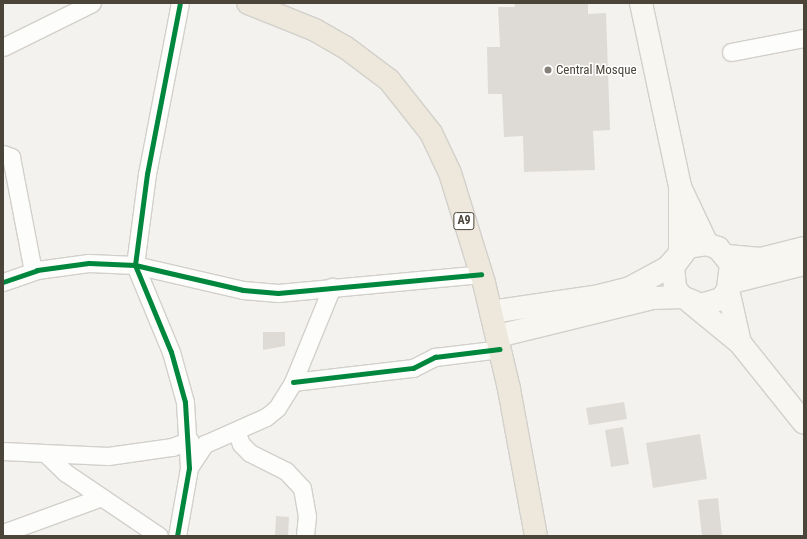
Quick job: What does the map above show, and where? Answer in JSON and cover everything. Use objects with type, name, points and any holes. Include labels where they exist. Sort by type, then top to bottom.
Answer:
[{"type":"highway","name":"A9","points":[[248,3],[315,30],[345,47],[389,80],[431,134],[450,173],[491,312],[499,343],[536,536]]},
{"type":"main road","points":[[641,3],[680,187],[707,244],[727,256],[761,259],[804,248]]},
{"type":"main road","points":[[680,187],[678,255],[672,278],[686,299],[740,343],[804,423]]},
{"type":"main road","points":[[491,312],[630,288],[667,268],[678,255],[688,247],[707,244]]},
{"type":"main road","points":[[727,256],[732,264],[730,286],[740,343]]},
{"type":"main road","points":[[499,343],[653,298],[686,299],[711,303],[730,286],[804,264]]},
{"type":"street","points":[[3,47],[92,3]]},
{"type":"street","points":[[177,536],[189,468],[190,440],[185,402],[171,352],[135,265],[147,174],[180,3]]},
{"type":"street","points":[[731,52],[804,38]]},
{"type":"street","points":[[3,154],[12,157],[33,271]]},
{"type":"street","points":[[3,282],[33,271],[90,263],[135,265],[244,290],[278,293],[481,274]]},
{"type":"street","points":[[189,468],[205,444],[236,431],[277,408],[293,382],[332,287]]},
{"type":"street","points":[[293,382],[413,368],[435,357],[499,343]]},
{"type":"street","points":[[236,431],[241,444],[250,453],[286,471],[302,488],[307,516],[305,536]]},
{"type":"street","points":[[3,451],[46,454],[138,453],[190,440]]},
{"type":"street","points":[[46,454],[66,473],[159,536]]},
{"type":"street","points":[[3,533],[102,497]]},
{"type":"building","name":"Central Mosque","points":[[514,3],[588,3],[588,14],[606,13],[610,130],[593,131],[595,170],[524,172],[523,136],[504,137],[502,94],[488,94],[487,47],[500,47],[498,7],[515,7]]},
{"type":"building","points":[[263,332],[285,332],[285,346],[263,350]]},
{"type":"building","points":[[624,402],[627,419],[589,425],[586,408]]},
{"type":"building","points":[[623,427],[629,464],[611,467],[605,430]]},
{"type":"building","points":[[700,434],[707,479],[653,488],[646,443]]},
{"type":"building","points":[[718,498],[722,536],[702,536],[698,500]]},
{"type":"building","points":[[276,516],[289,517],[288,536],[275,536]]},
{"type":"cycle path","points":[[177,536],[189,468],[185,402],[171,352],[135,265],[147,174],[180,3]]},
{"type":"cycle path","points":[[3,282],[37,270],[89,263],[135,265],[243,290],[278,293],[481,274]]},
{"type":"cycle path","points":[[293,382],[413,368],[435,357],[500,349]]},
{"type":"place","name":"Central Mosque","points":[[548,70]]}]
